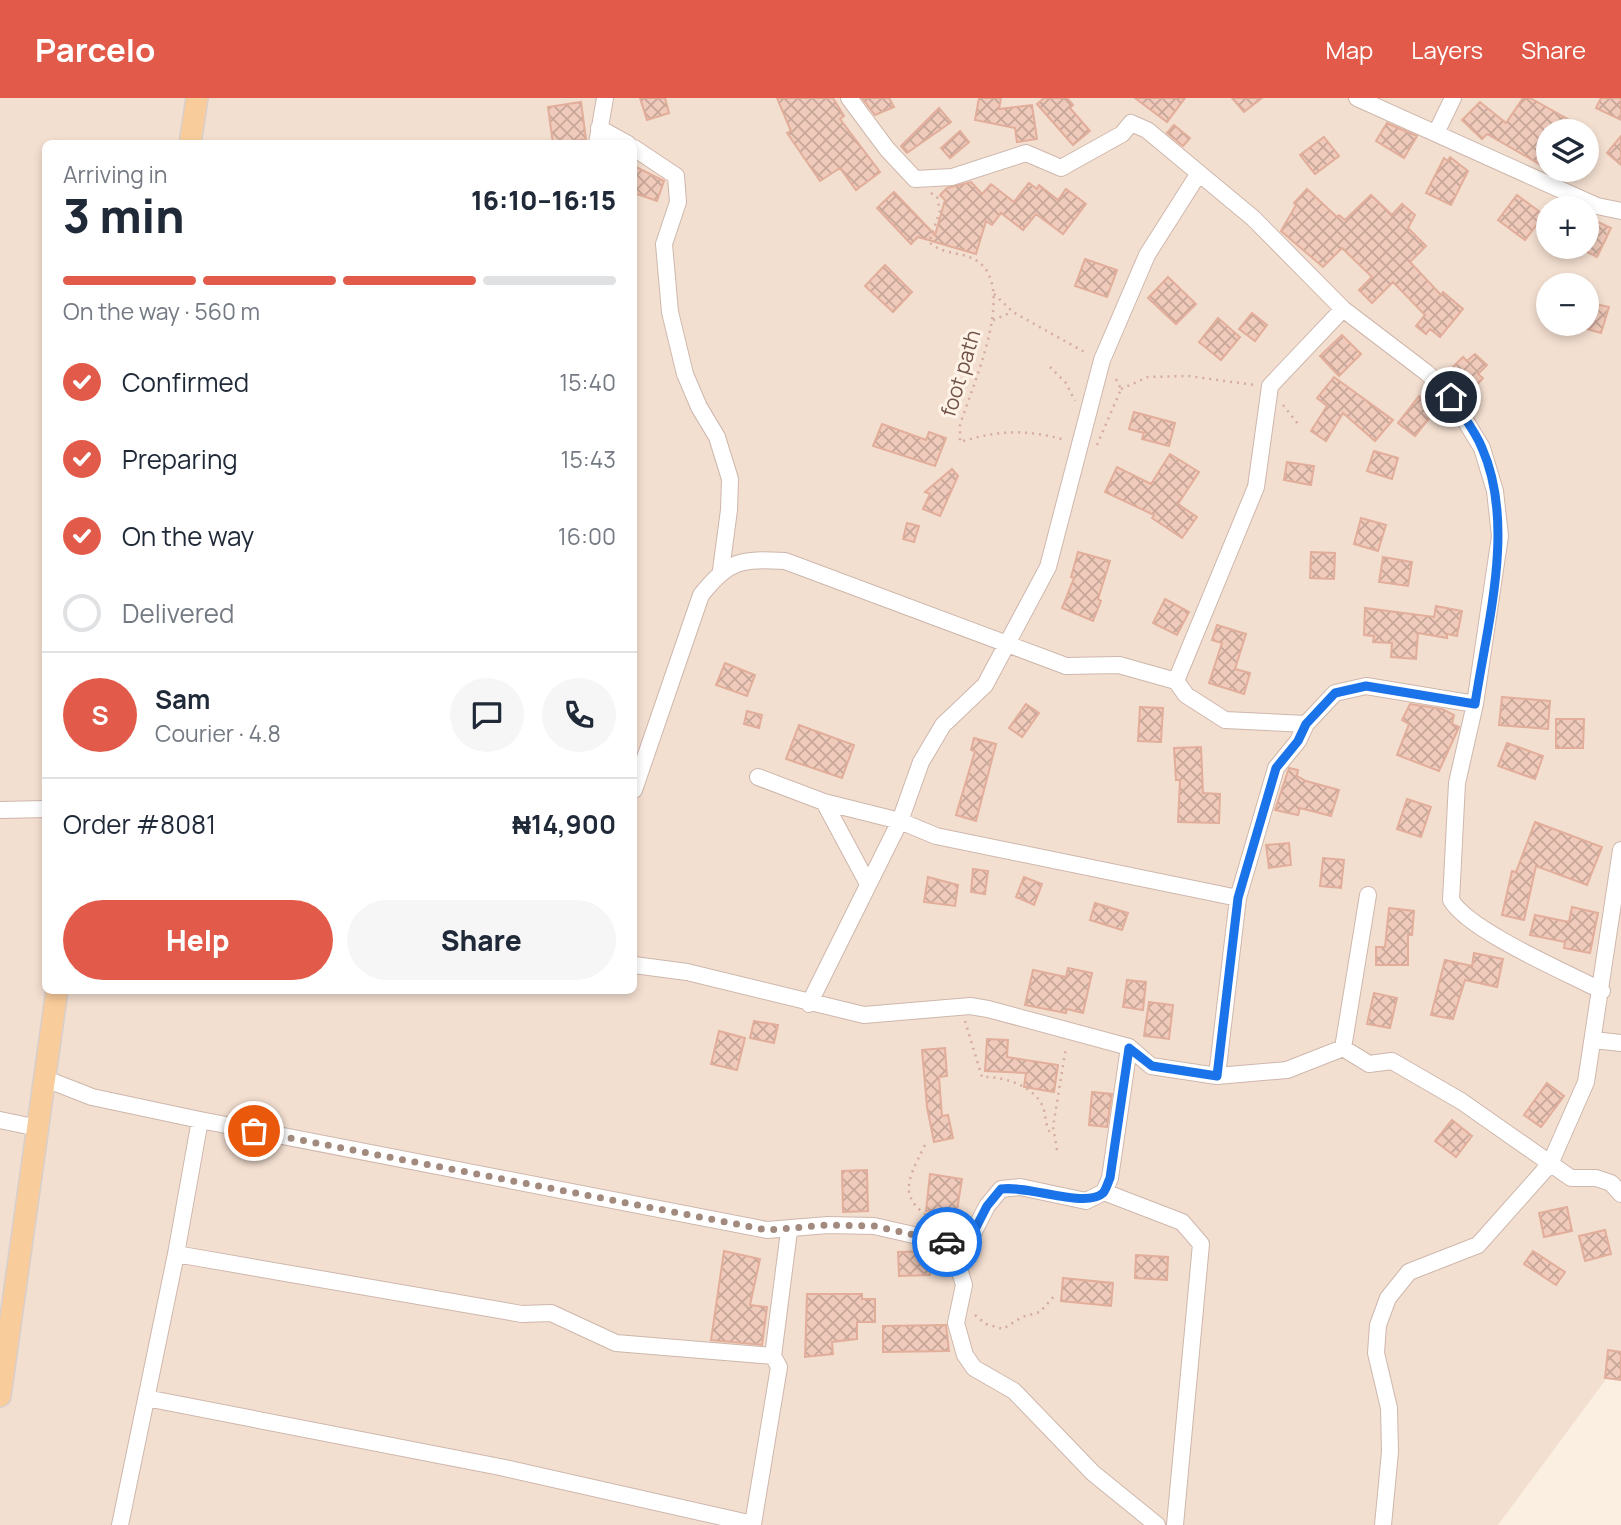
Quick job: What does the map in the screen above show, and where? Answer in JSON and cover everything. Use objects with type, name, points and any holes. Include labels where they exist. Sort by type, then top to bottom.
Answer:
[{"type":"main road","points":[[191,140],[197,98]]},
{"type":"main road","points":[[0,1396],[57,994]]},
{"type":"street","points":[[598,136],[605,98]]},
{"type":"street","points":[[849,98],[887,149],[915,179],[952,177],[1026,153],[1061,168],[1122,134],[1131,123],[1147,130],[1253,218],[1343,309],[1427,373],[1451,397],[1482,448],[1495,491],[1500,536],[1475,704],[1457,783],[1451,900],[1458,912],[1478,926],[1602,991]]},
{"type":"street","points":[[1357,98],[1597,206],[1621,211]]},
{"type":"street","points":[[1436,133],[1453,98]]},
{"type":"street","points":[[637,150],[676,176],[678,202],[664,244],[670,312],[685,374],[699,407],[717,437],[730,479],[721,570]]},
{"type":"street","points":[[809,1004],[900,821],[921,762],[937,735],[985,685],[1048,568],[1102,360],[1147,255],[1199,173]]},
{"type":"street","points":[[1176,681],[1256,487],[1270,386],[1343,309]]},
{"type":"street","points":[[637,781],[686,632],[701,595],[721,570],[749,559],[785,561],[1066,666],[1119,665],[1176,681],[1186,695],[1225,720],[1306,724]]},
{"type":"street","points":[[1217,1076],[1238,898],[1276,768],[1298,741],[1306,724],[1335,693],[1366,686],[1475,704]]},
{"type":"street","points":[[758,777],[824,802],[900,821],[936,836],[1238,898]]},
{"type":"street","points":[[824,802],[868,884]]},
{"type":"street","points":[[0,810],[42,809]]},
{"type":"street","points":[[1383,1525],[1390,1452],[1389,1408],[1376,1353],[1378,1325],[1388,1297],[1409,1272],[1478,1245],[1550,1164],[1586,1082],[1602,991],[1621,850]]},
{"type":"street","points":[[1343,1048],[1368,895]]},
{"type":"street","points":[[637,965],[687,972],[809,1004],[864,1015],[961,1008],[988,1009],[1129,1048],[1152,1066],[1217,1076],[1287,1070],[1343,1048]]},
{"type":"street","points":[[1594,1040],[1621,1043]]},
{"type":"street","points":[[46,1079],[92,1097],[200,1120],[767,1230],[789,1231],[828,1225],[874,1226],[959,1246],[968,1243],[987,1206],[1001,1189],[1020,1186],[1086,1201],[1104,1192],[1110,1178],[1129,1048]]},
{"type":"street","points":[[1343,1048],[1369,1064],[1392,1061],[1461,1101],[1571,1178],[1596,1178],[1611,1183],[1621,1194]]},
{"type":"street","points":[[0,1120],[38,1128]]},
{"type":"street","points":[[120,1525],[176,1254],[200,1120]]},
{"type":"street","points":[[1104,1192],[1182,1222],[1201,1244],[1175,1525]]},
{"type":"street","points":[[146,1398],[500,1467],[753,1524],[779,1367],[773,1356],[789,1231]]},
{"type":"street","points":[[944,1241],[957,1262],[964,1285],[956,1324],[965,1355],[974,1368],[1014,1391],[1093,1473],[1157,1525]]},
{"type":"street","points":[[176,1254],[522,1314],[551,1313],[616,1343],[773,1356]]},
{"type":"path","name":"foot path","points":[[915,179],[937,197],[940,211],[929,242],[938,250],[966,255],[983,265],[994,294],[993,320],[960,425],[960,442],[996,432],[1037,432],[1080,444]]},
{"type":"path","name":"foot path","points":[[994,294],[1013,312],[1102,360],[1110,366],[1121,389]]},
{"type":"path","name":"foot path","points":[[993,320],[1013,312]]},
{"type":"path","points":[[1080,444],[1096,448],[1121,389],[1148,377],[1188,376],[1270,386],[1298,424]]},
{"type":"path","points":[[961,1008],[982,1077],[996,1077],[1033,1093],[1044,1109],[1047,1129],[1057,1150]]},
{"type":"path","points":[[1052,1136],[1068,1033]]},
{"type":"shaded area","points":[[0,98],[1621,98],[1621,1359],[1498,1525],[0,1525]]},
{"type":"building","points":[[640,98],[665,98],[669,113],[647,120]]},
{"type":"building","points":[[777,98],[833,98],[844,116],[840,119],[880,172],[856,190],[840,168],[820,181],[787,133],[791,131]]},
{"type":"building","points":[[862,98],[889,98],[894,107],[875,115]]},
{"type":"building","points":[[979,98],[1001,98],[999,109],[1032,105],[1037,139],[1017,142],[1015,128],[975,120]]},
{"type":"building","points":[[1044,98],[1067,98],[1073,105],[1070,108],[1090,131],[1073,145],[1037,104]]},
{"type":"building","points":[[1135,98],[1185,98],[1167,122]]},
{"type":"building","points":[[1232,98],[1262,98],[1244,112]]},
{"type":"building","points":[[1523,98],[1530,98],[1568,119],[1536,119],[1536,162],[1487,134],[1482,139],[1462,120],[1480,102],[1506,123]]},
{"type":"building","points":[[1601,98],[1621,98],[1621,120],[1596,108]]},
{"type":"building","points":[[581,102],[586,139],[552,140],[548,107]]},
{"type":"building","points":[[939,108],[951,122],[907,153],[901,146]]},
{"type":"building","points":[[1387,123],[1417,136],[1404,158],[1376,141]]},
{"type":"building","points":[[1174,125],[1190,138],[1183,146],[1167,133]]},
{"type":"building","points":[[960,131],[969,142],[950,158],[941,148]]},
{"type":"building","points":[[1621,136],[1621,165],[1607,153]]},
{"type":"building","points":[[1324,137],[1339,156],[1315,174],[1300,155]]},
{"type":"building","points":[[1450,157],[1468,171],[1451,205],[1426,193],[1444,158],[1448,161]]},
{"type":"building","points":[[637,168],[664,181],[657,201],[637,194]]},
{"type":"building","points":[[971,182],[982,194],[991,184],[1014,202],[1029,183],[1037,189],[1039,185],[1058,200],[1066,189],[1086,204],[1063,234],[1036,214],[1023,230],[1001,213],[992,225],[986,221],[976,254],[918,237],[911,244],[877,208],[894,192],[935,235],[945,200],[940,195],[947,188]]},
{"type":"building","points":[[1307,189],[1337,217],[1339,215],[1345,220],[1371,195],[1392,215],[1402,204],[1415,215],[1408,228],[1426,246],[1410,262],[1441,295],[1443,292],[1463,309],[1440,337],[1430,329],[1426,334],[1416,326],[1425,315],[1393,282],[1372,303],[1359,290],[1372,277],[1342,248],[1323,267],[1281,231],[1296,205],[1294,203]]},
{"type":"building","points":[[1517,195],[1536,209],[1536,226],[1525,240],[1498,220]]},
{"type":"building","points":[[1599,222],[1611,228],[1599,253]]},
{"type":"building","points":[[1085,259],[1117,270],[1107,297],[1075,286]]},
{"type":"building","points":[[885,265],[912,292],[893,312],[865,286]]},
{"type":"building","points":[[1168,277],[1196,304],[1176,324],[1148,298]]},
{"type":"building","points":[[1599,305],[1609,307],[1599,332]]},
{"type":"building","points":[[1252,313],[1267,325],[1255,341],[1239,329]]},
{"type":"building","points":[[1218,318],[1240,337],[1221,360],[1199,342]]},
{"type":"building","points":[[1342,335],[1361,354],[1339,376],[1320,356]]},
{"type":"building","points":[[1475,354],[1487,365],[1478,374],[1483,378],[1474,388],[1452,368],[1463,357],[1467,361]]},
{"type":"building","points":[[1334,377],[1393,420],[1375,441],[1343,413],[1326,441],[1311,431],[1327,406],[1317,398]]},
{"type":"building","points":[[1419,396],[1434,412],[1415,436],[1398,423]]},
{"type":"building","points":[[1134,412],[1175,423],[1169,446],[1142,439],[1144,433],[1129,429]]},
{"type":"building","points":[[882,424],[926,440],[929,432],[946,438],[935,466],[873,446]]},
{"type":"building","points":[[1374,451],[1398,458],[1392,479],[1367,471]]},
{"type":"building","points":[[1170,454],[1199,472],[1178,504],[1197,517],[1182,538],[1152,518],[1154,515],[1105,492],[1117,467],[1151,484]]},
{"type":"building","points":[[1287,462],[1314,466],[1311,485],[1284,480]]},
{"type":"building","points":[[952,469],[958,476],[940,516],[923,509],[930,494],[925,492]]},
{"type":"building","points":[[1361,518],[1386,525],[1378,551],[1354,544]]},
{"type":"building","points":[[907,523],[919,526],[914,542],[903,539]]},
{"type":"building","points":[[1078,552],[1110,561],[1098,599],[1101,601],[1093,621],[1062,608],[1074,578],[1071,577]]},
{"type":"building","points":[[1311,552],[1335,553],[1334,579],[1310,578]]},
{"type":"building","points":[[1383,557],[1412,562],[1408,586],[1379,582]]},
{"type":"building","points":[[1165,599],[1189,612],[1177,635],[1153,623]]},
{"type":"building","points":[[1436,606],[1462,611],[1457,636],[1447,634],[1447,638],[1418,633],[1416,659],[1391,657],[1392,643],[1373,642],[1374,636],[1364,635],[1365,608],[1434,617]]},
{"type":"building","points":[[1217,625],[1246,634],[1235,669],[1250,673],[1244,694],[1209,683],[1222,643],[1212,640]]},
{"type":"building","points":[[725,663],[755,675],[747,696],[716,685]]},
{"type":"building","points":[[1502,697],[1550,701],[1548,729],[1499,725]]},
{"type":"building","points":[[1026,704],[1039,713],[1022,737],[1009,728]]},
{"type":"building","points":[[1410,704],[1442,709],[1454,715],[1452,724],[1459,727],[1439,771],[1397,755],[1409,724],[1402,720]]},
{"type":"building","points":[[1140,707],[1163,708],[1161,742],[1138,741]]},
{"type":"building","points":[[747,711],[762,715],[759,728],[744,724]]},
{"type":"building","points":[[1556,719],[1584,719],[1583,748],[1556,748]]},
{"type":"building","points":[[799,725],[854,745],[842,778],[786,759]]},
{"type":"building","points":[[974,738],[996,744],[976,821],[956,815],[975,751],[971,750]]},
{"type":"building","points":[[1507,743],[1543,756],[1535,779],[1498,766]]},
{"type":"building","points":[[1201,747],[1203,793],[1220,794],[1219,823],[1178,822],[1180,780],[1176,780],[1174,748]]},
{"type":"building","points":[[1289,768],[1298,770],[1297,776],[1306,781],[1339,790],[1331,816],[1300,808],[1298,815],[1275,810]]},
{"type":"building","points":[[1407,799],[1431,807],[1421,837],[1397,829]]},
{"type":"building","points":[[1535,822],[1602,847],[1587,885],[1536,866],[1524,920],[1502,915],[1512,871],[1516,872]]},
{"type":"building","points":[[1289,843],[1291,865],[1269,868],[1266,845]]},
{"type":"building","points":[[1323,858],[1344,860],[1341,888],[1320,886]]},
{"type":"building","points":[[973,869],[988,871],[985,894],[971,892]]},
{"type":"building","points":[[928,877],[958,885],[955,906],[924,902]]},
{"type":"building","points":[[1024,877],[1042,884],[1034,905],[1016,897]]},
{"type":"building","points":[[1095,903],[1128,913],[1122,930],[1090,920]]},
{"type":"building","points":[[1572,907],[1598,913],[1590,953],[1564,948],[1565,942],[1530,935],[1535,915],[1569,922]]},
{"type":"building","points":[[1389,908],[1414,911],[1412,935],[1408,935],[1408,965],[1376,965],[1376,947],[1385,947]]},
{"type":"building","points":[[1474,953],[1503,959],[1497,987],[1465,980],[1453,1019],[1431,1015],[1445,960],[1472,966]]},
{"type":"building","points":[[1068,968],[1092,973],[1083,1013],[1067,1009],[1066,1013],[1025,1005],[1033,970],[1066,977]]},
{"type":"building","points":[[1127,980],[1146,982],[1143,1010],[1123,1007]]},
{"type":"building","points":[[1374,993],[1397,998],[1390,1028],[1367,1024]]},
{"type":"building","points":[[1149,1002],[1173,1005],[1169,1039],[1144,1036]]},
{"type":"building","points":[[754,1021],[778,1025],[774,1043],[750,1038]]},
{"type":"building","points":[[719,1031],[745,1038],[737,1070],[711,1064]]},
{"type":"building","points":[[987,1039],[1008,1040],[1007,1057],[1058,1065],[1054,1092],[1024,1087],[1026,1073],[985,1071]]},
{"type":"building","points":[[945,1048],[947,1076],[939,1077],[942,1116],[948,1115],[953,1138],[934,1142],[927,1107],[922,1050]]},
{"type":"building","points":[[1547,1083],[1564,1096],[1541,1127],[1524,1115]]},
{"type":"building","points":[[1092,1092],[1112,1094],[1107,1127],[1089,1125]]},
{"type":"building","points":[[1452,1120],[1472,1136],[1456,1157],[1435,1141]]},
{"type":"building","points":[[867,1170],[868,1211],[843,1212],[842,1171]]},
{"type":"building","points":[[930,1174],[962,1179],[956,1216],[926,1211]]},
{"type":"building","points":[[1567,1207],[1572,1231],[1544,1237],[1539,1213]]},
{"type":"building","points":[[1605,1230],[1611,1254],[1585,1261],[1579,1236]]},
{"type":"building","points":[[724,1251],[760,1259],[750,1305],[767,1307],[762,1345],[711,1340]]},
{"type":"building","points":[[929,1251],[930,1275],[899,1276],[898,1252]]},
{"type":"building","points":[[1533,1251],[1565,1272],[1556,1285],[1524,1264]]},
{"type":"building","points":[[1136,1255],[1168,1257],[1167,1280],[1135,1278]]},
{"type":"building","points":[[1063,1278],[1113,1283],[1111,1306],[1061,1301]]},
{"type":"building","points":[[807,1294],[862,1294],[862,1299],[875,1299],[875,1322],[857,1322],[857,1339],[832,1342],[833,1354],[805,1357]]},
{"type":"building","points":[[946,1325],[949,1351],[883,1352],[883,1326]]},
{"type":"building","points":[[1608,1350],[1621,1352],[1621,1380],[1605,1378]]},
{"type":"way so far","points":[[254,1131],[767,1230],[789,1231],[828,1225],[874,1226],[947,1242]]},
{"type":"route","points":[[947,1242],[959,1246],[968,1243],[987,1206],[1001,1189],[1020,1186],[1086,1201],[1104,1192],[1110,1178],[1129,1048],[1152,1066],[1217,1076],[1238,898],[1276,768],[1298,741],[1306,724],[1335,693],[1366,686],[1475,704],[1500,536],[1495,491],[1482,448],[1451,397]]}]
